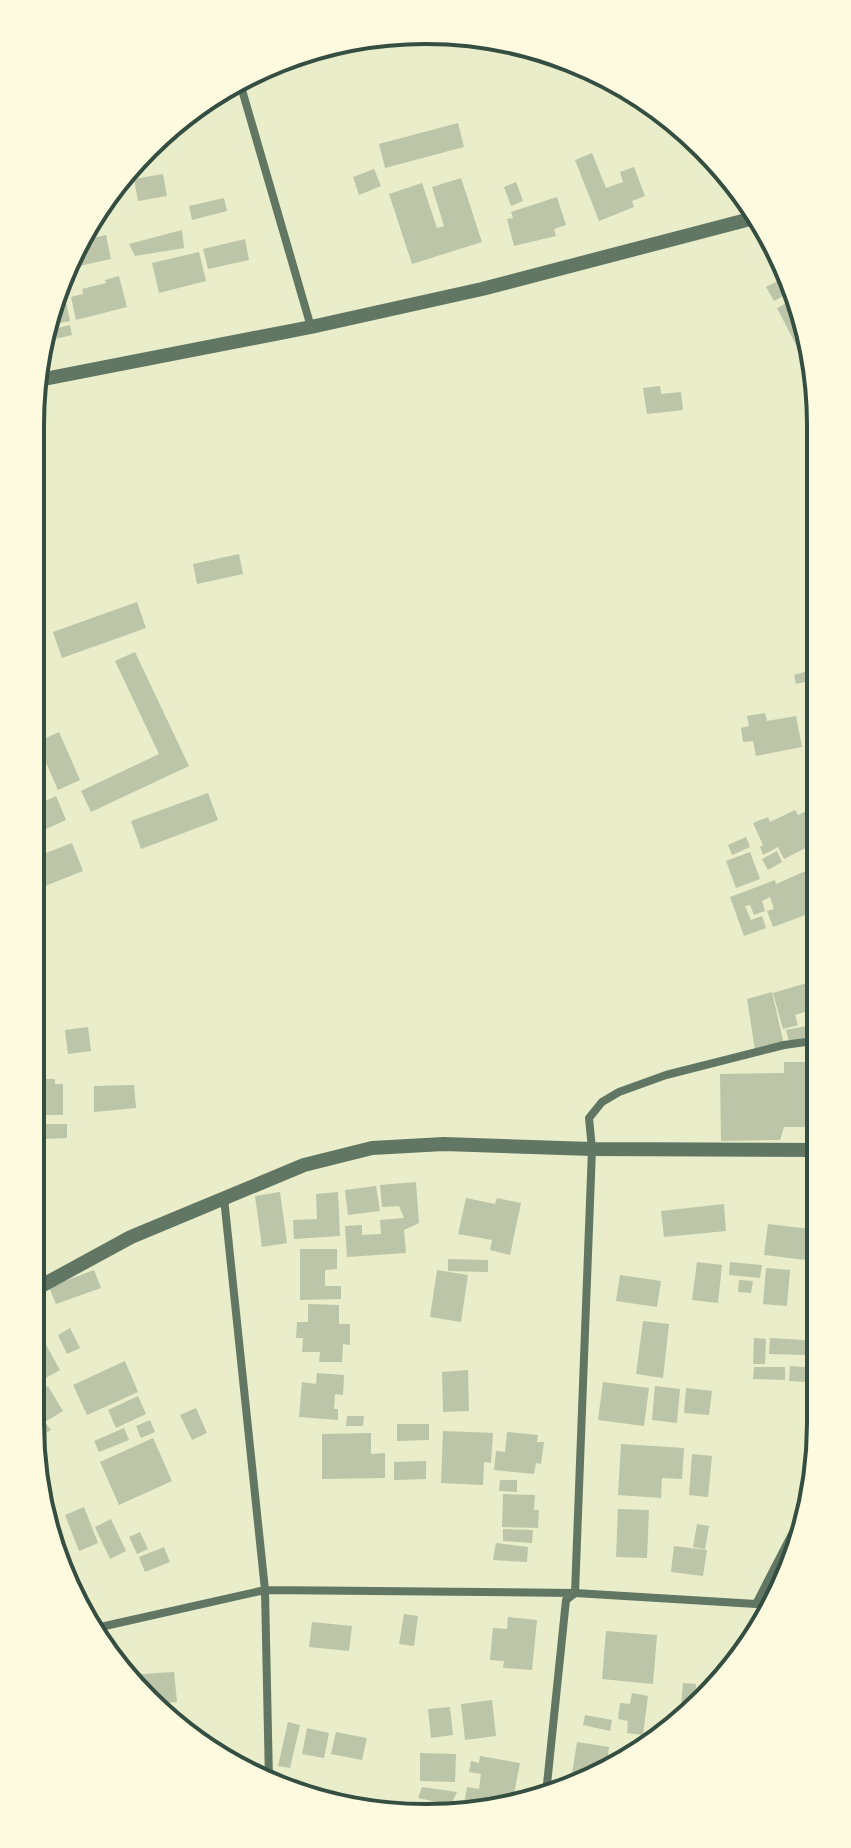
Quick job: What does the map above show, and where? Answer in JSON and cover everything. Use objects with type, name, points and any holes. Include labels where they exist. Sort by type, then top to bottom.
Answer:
[{"type":"street","points":[[242,91],[311,327]]},
{"type":"street","points":[[47,378],[311,327],[482,289],[747,220]]},
{"type":"street","points":[[547,1784],[566,1600],[575,1593],[592,1149],[589,1118],[602,1102],[619,1092],[666,1075],[807,1042]]},
{"type":"street","points":[[44,1284],[131,1237],[224,1198],[304,1165],[372,1148],[444,1144],[592,1149],[807,1150]]},
{"type":"street","points":[[224,1198],[265,1590],[269,1770]]},
{"type":"street","points":[[756,1604],[788,1542]]},
{"type":"street","points":[[103,1626],[265,1590],[575,1593],[761,1604]]},
{"type":"building","points":[[458,123],[464,147],[385,168],[379,144]]},
{"type":"building","points":[[592,153],[606,188],[623,182],[620,172],[634,167],[645,196],[632,201],[634,207],[599,221],[575,160]]},
{"type":"building","points":[[374,169],[381,186],[359,195],[353,177]]},
{"type":"building","points":[[163,174],[167,196],[138,201],[135,179]]},
{"type":"building","points":[[461,178],[482,242],[412,264],[389,194],[422,183],[437,228],[444,226],[432,187]]},
{"type":"building","points":[[516,182],[523,201],[511,206],[504,187]]},
{"type":"building","points":[[557,197],[566,225],[554,229],[556,236],[514,246],[507,219],[513,218],[511,212]]},
{"type":"building","points":[[224,198],[227,211],[192,220],[189,206]]},
{"type":"building","points":[[182,230],[184,248],[135,256],[129,244]]},
{"type":"building","points":[[106,235],[111,259],[79,266],[83,257],[94,238]]},
{"type":"building","points":[[245,239],[249,260],[208,269],[203,249]]},
{"type":"building","points":[[199,252],[206,281],[159,293],[152,263]]},
{"type":"building","points":[[119,276],[127,307],[76,320],[71,297],[83,294],[82,289]]},
{"type":"building","points":[[778,281],[784,295],[774,301],[766,287]]},
{"type":"building","points":[[65,299],[70,321],[58,323]]},
{"type":"building","points":[[787,303],[798,344],[796,345],[777,308]]},
{"type":"building","points":[[70,325],[72,335],[54,339],[57,328]]},
{"type":"building","points":[[660,386],[661,394],[681,392],[683,410],[647,414],[643,388]]},
{"type":"building","points":[[239,554],[243,574],[197,584],[193,564]]},
{"type":"building","points":[[137,602],[146,628],[62,658],[53,632]]},
{"type":"building","points":[[135,652],[189,766],[91,812],[81,791],[159,754],[115,661]]},
{"type":"building","points":[[807,671],[807,681],[796,684],[794,675]]},
{"type":"building","points":[[765,713],[767,721],[796,716],[802,747],[756,756],[753,741],[743,742],[741,728],[749,726],[747,716]]},
{"type":"building","points":[[59,732],[80,780],[58,790],[44,758],[44,739]]},
{"type":"building","points":[[208,793],[218,820],[141,849],[131,821]]},
{"type":"building","points":[[56,796],[66,820],[44,830],[44,802]]},
{"type":"building","points":[[795,810],[798,815],[807,810],[807,847],[784,859],[778,847],[763,855],[760,847],[763,845],[753,823],[768,817],[770,822]]},
{"type":"building","points":[[746,837],[750,847],[732,855],[728,845]]},
{"type":"building","points":[[72,843],[83,871],[44,886],[44,854]]},
{"type":"building","points":[[777,851],[782,862],[768,870],[762,859]]},
{"type":"building","points":[[750,852],[760,879],[736,888],[726,861]]},
{"type":"building","points":[[807,870],[807,914],[773,927],[767,911],[774,909],[770,897],[762,901],[765,911],[754,915],[750,905],[745,906],[751,920],[762,916],[766,928],[744,936],[730,897],[775,880],[776,884]]},
{"type":"building","points":[[807,983],[807,1011],[795,1015],[798,1025],[783,1029],[773,993]]},
{"type":"building","points":[[772,992],[784,1045],[755,1050],[747,999]]},
{"type":"building","points":[[806,1026],[807,1037],[789,1041],[786,1030]]},
{"type":"building","points":[[88,1027],[91,1051],[68,1054],[65,1030]]},
{"type":"building","points":[[784,1062],[807,1062],[807,1127],[784,1127],[780,1140],[721,1141],[720,1074],[784,1073]]},
{"type":"building","points":[[44,1079],[55,1079],[55,1084],[63,1084],[63,1115],[44,1115]]},
{"type":"building","points":[[134,1085],[136,1108],[94,1112],[94,1086]]},
{"type":"building","points":[[44,1124],[67,1124],[67,1138],[44,1139]]},
{"type":"building","points":[[416,1182],[419,1223],[404,1230],[406,1253],[347,1257],[345,1226],[362,1225],[362,1235],[381,1234],[380,1220],[404,1218],[399,1206],[382,1207],[380,1185]]},
{"type":"building","points":[[376,1186],[380,1211],[348,1215],[345,1190]]},
{"type":"building","points":[[280,1192],[287,1243],[262,1247],[255,1196]]},
{"type":"building","points":[[338,1192],[340,1236],[294,1239],[293,1220],[317,1219],[316,1194]]},
{"type":"building","points":[[466,1198],[495,1204],[497,1198],[521,1203],[510,1255],[490,1250],[492,1240],[458,1234]]},
{"type":"building","points":[[724,1204],[726,1231],[664,1237],[661,1211]]},
{"type":"building","points":[[768,1224],[807,1229],[807,1260],[764,1255]]},
{"type":"building","points":[[300,1249],[337,1249],[337,1269],[325,1270],[325,1286],[341,1286],[341,1299],[300,1300]]},
{"type":"building","points":[[448,1259],[488,1260],[488,1272],[448,1271]]},
{"type":"building","points":[[697,1262],[722,1265],[718,1303],[692,1300]]},
{"type":"building","points":[[730,1262],[762,1265],[760,1278],[729,1275]]},
{"type":"building","points":[[766,1268],[790,1270],[787,1306],[763,1304]]},
{"type":"building","points":[[94,1270],[101,1288],[56,1304],[49,1287]]},
{"type":"building","points":[[437,1270],[468,1275],[461,1322],[430,1317]]},
{"type":"building","points":[[620,1275],[661,1281],[657,1307],[616,1301]]},
{"type":"building","points":[[739,1280],[753,1281],[751,1293],[738,1292]]},
{"type":"building","points":[[308,1304],[339,1305],[339,1324],[350,1324],[350,1345],[343,1344],[342,1362],[319,1362],[320,1352],[302,1352],[303,1338],[296,1338],[297,1322],[308,1322]]},
{"type":"building","points":[[643,1321],[669,1324],[663,1378],[636,1374]]},
{"type":"building","points":[[70,1328],[80,1348],[67,1354],[58,1335]]},
{"type":"building","points":[[754,1338],[766,1339],[765,1364],[753,1364]]},
{"type":"building","points":[[770,1338],[805,1340],[805,1355],[769,1354]]},
{"type":"building","points":[[44,1344],[60,1370],[44,1379]]},
{"type":"building","points":[[125,1361],[138,1392],[87,1415],[73,1385]]},
{"type":"building","points":[[790,1366],[807,1367],[807,1382],[789,1381]]},
{"type":"building","points":[[754,1367],[785,1367],[785,1380],[753,1379]]},
{"type":"building","points":[[468,1370],[469,1411],[443,1412],[442,1372]]},
{"type":"building","points":[[317,1373],[344,1375],[343,1395],[335,1394],[334,1409],[338,1409],[338,1420],[299,1417],[302,1382],[316,1384]]},
{"type":"building","points":[[603,1382],[649,1388],[644,1426],[598,1420]]},
{"type":"building","points":[[48,1386],[63,1411],[45,1422],[51,1430],[44,1434],[44,1388]]},
{"type":"building","points":[[655,1386],[680,1389],[677,1423],[652,1420]]},
{"type":"building","points":[[686,1388],[712,1391],[709,1415],[684,1413]]},
{"type":"building","points":[[138,1396],[146,1414],[116,1428],[108,1410]]},
{"type":"building","points":[[196,1408],[207,1433],[192,1440],[180,1415]]},
{"type":"building","points":[[347,1416],[364,1416],[363,1426],[346,1426]]},
{"type":"building","points":[[150,1420],[155,1432],[141,1438],[136,1426]]},
{"type":"building","points":[[397,1424],[429,1424],[429,1440],[397,1441]]},
{"type":"building","points":[[124,1428],[129,1440],[99,1452],[94,1441]]},
{"type":"building","points":[[443,1431],[493,1433],[491,1463],[484,1462],[483,1485],[441,1483]]},
{"type":"building","points":[[507,1432],[538,1435],[537,1442],[544,1442],[541,1464],[536,1463],[534,1474],[494,1470],[496,1451],[505,1452]]},
{"type":"building","points":[[371,1433],[371,1454],[385,1453],[385,1478],[322,1479],[322,1434]]},
{"type":"building","points":[[153,1438],[172,1481],[119,1505],[100,1462]]},
{"type":"building","points":[[621,1444],[684,1448],[682,1479],[662,1478],[661,1498],[618,1495]]},
{"type":"building","points":[[692,1454],[712,1456],[708,1497],[689,1495]]},
{"type":"building","points":[[426,1461],[426,1479],[394,1480],[394,1462]]},
{"type":"building","points":[[500,1480],[517,1480],[517,1492],[499,1491]]},
{"type":"building","points":[[503,1494],[535,1495],[534,1510],[539,1510],[538,1528],[502,1527]]},
{"type":"building","points":[[84,1507],[98,1543],[79,1551],[65,1515]]},
{"type":"building","points":[[618,1509],[649,1510],[647,1558],[616,1557]]},
{"type":"building","points":[[111,1519],[126,1551],[110,1559],[95,1527]]},
{"type":"building","points":[[697,1524],[709,1526],[705,1549],[693,1547]]},
{"type":"building","points":[[503,1529],[533,1530],[532,1543],[503,1541]]},
{"type":"building","points":[[140,1532],[148,1549],[137,1554],[129,1537]]},
{"type":"building","points":[[496,1543],[528,1547],[527,1562],[493,1560]]},
{"type":"building","points":[[674,1546],[707,1550],[703,1576],[671,1572]]},
{"type":"building","points":[[164,1547],[170,1562],[145,1572],[139,1557]]},
{"type":"building","points":[[404,1614],[418,1616],[414,1646],[399,1644]]},
{"type":"building","points":[[508,1617],[537,1620],[532,1670],[503,1668],[504,1661],[490,1660],[493,1628],[507,1629]]},
{"type":"building","points":[[312,1622],[352,1626],[349,1651],[309,1647]]},
{"type":"building","points":[[606,1631],[657,1635],[653,1684],[602,1679]]},
{"type":"building","points":[[174,1672],[177,1702],[167,1703],[139,1674]]},
{"type":"building","points":[[683,1683],[696,1684],[695,1692],[681,1705]]},
{"type":"building","points":[[632,1693],[648,1696],[643,1735],[627,1733],[628,1721],[618,1719],[620,1703],[630,1704]]},
{"type":"building","points":[[492,1700],[496,1736],[465,1740],[461,1704]]},
{"type":"building","points":[[450,1707],[453,1735],[431,1738],[428,1709]]},
{"type":"building","points":[[585,1715],[612,1720],[610,1731],[583,1725]]},
{"type":"building","points":[[288,1722],[300,1725],[290,1768],[278,1766]]},
{"type":"building","points":[[307,1728],[329,1733],[324,1758],[302,1754]]},
{"type":"building","points":[[336,1732],[367,1738],[362,1760],[331,1754]]},
{"type":"building","points":[[577,1742],[609,1747],[608,1758],[572,1775]]},
{"type":"building","points":[[420,1753],[456,1754],[455,1782],[420,1781]]},
{"type":"building","points":[[480,1756],[520,1763],[514,1793],[464,1802],[467,1787],[479,1789],[481,1774],[469,1772],[471,1761],[479,1763]]},
{"type":"building","points":[[308,1785],[336,1791],[336,1793],[327,1791]]},
{"type":"building","points":[[422,1787],[457,1792],[452,1803],[418,1798]]}]
